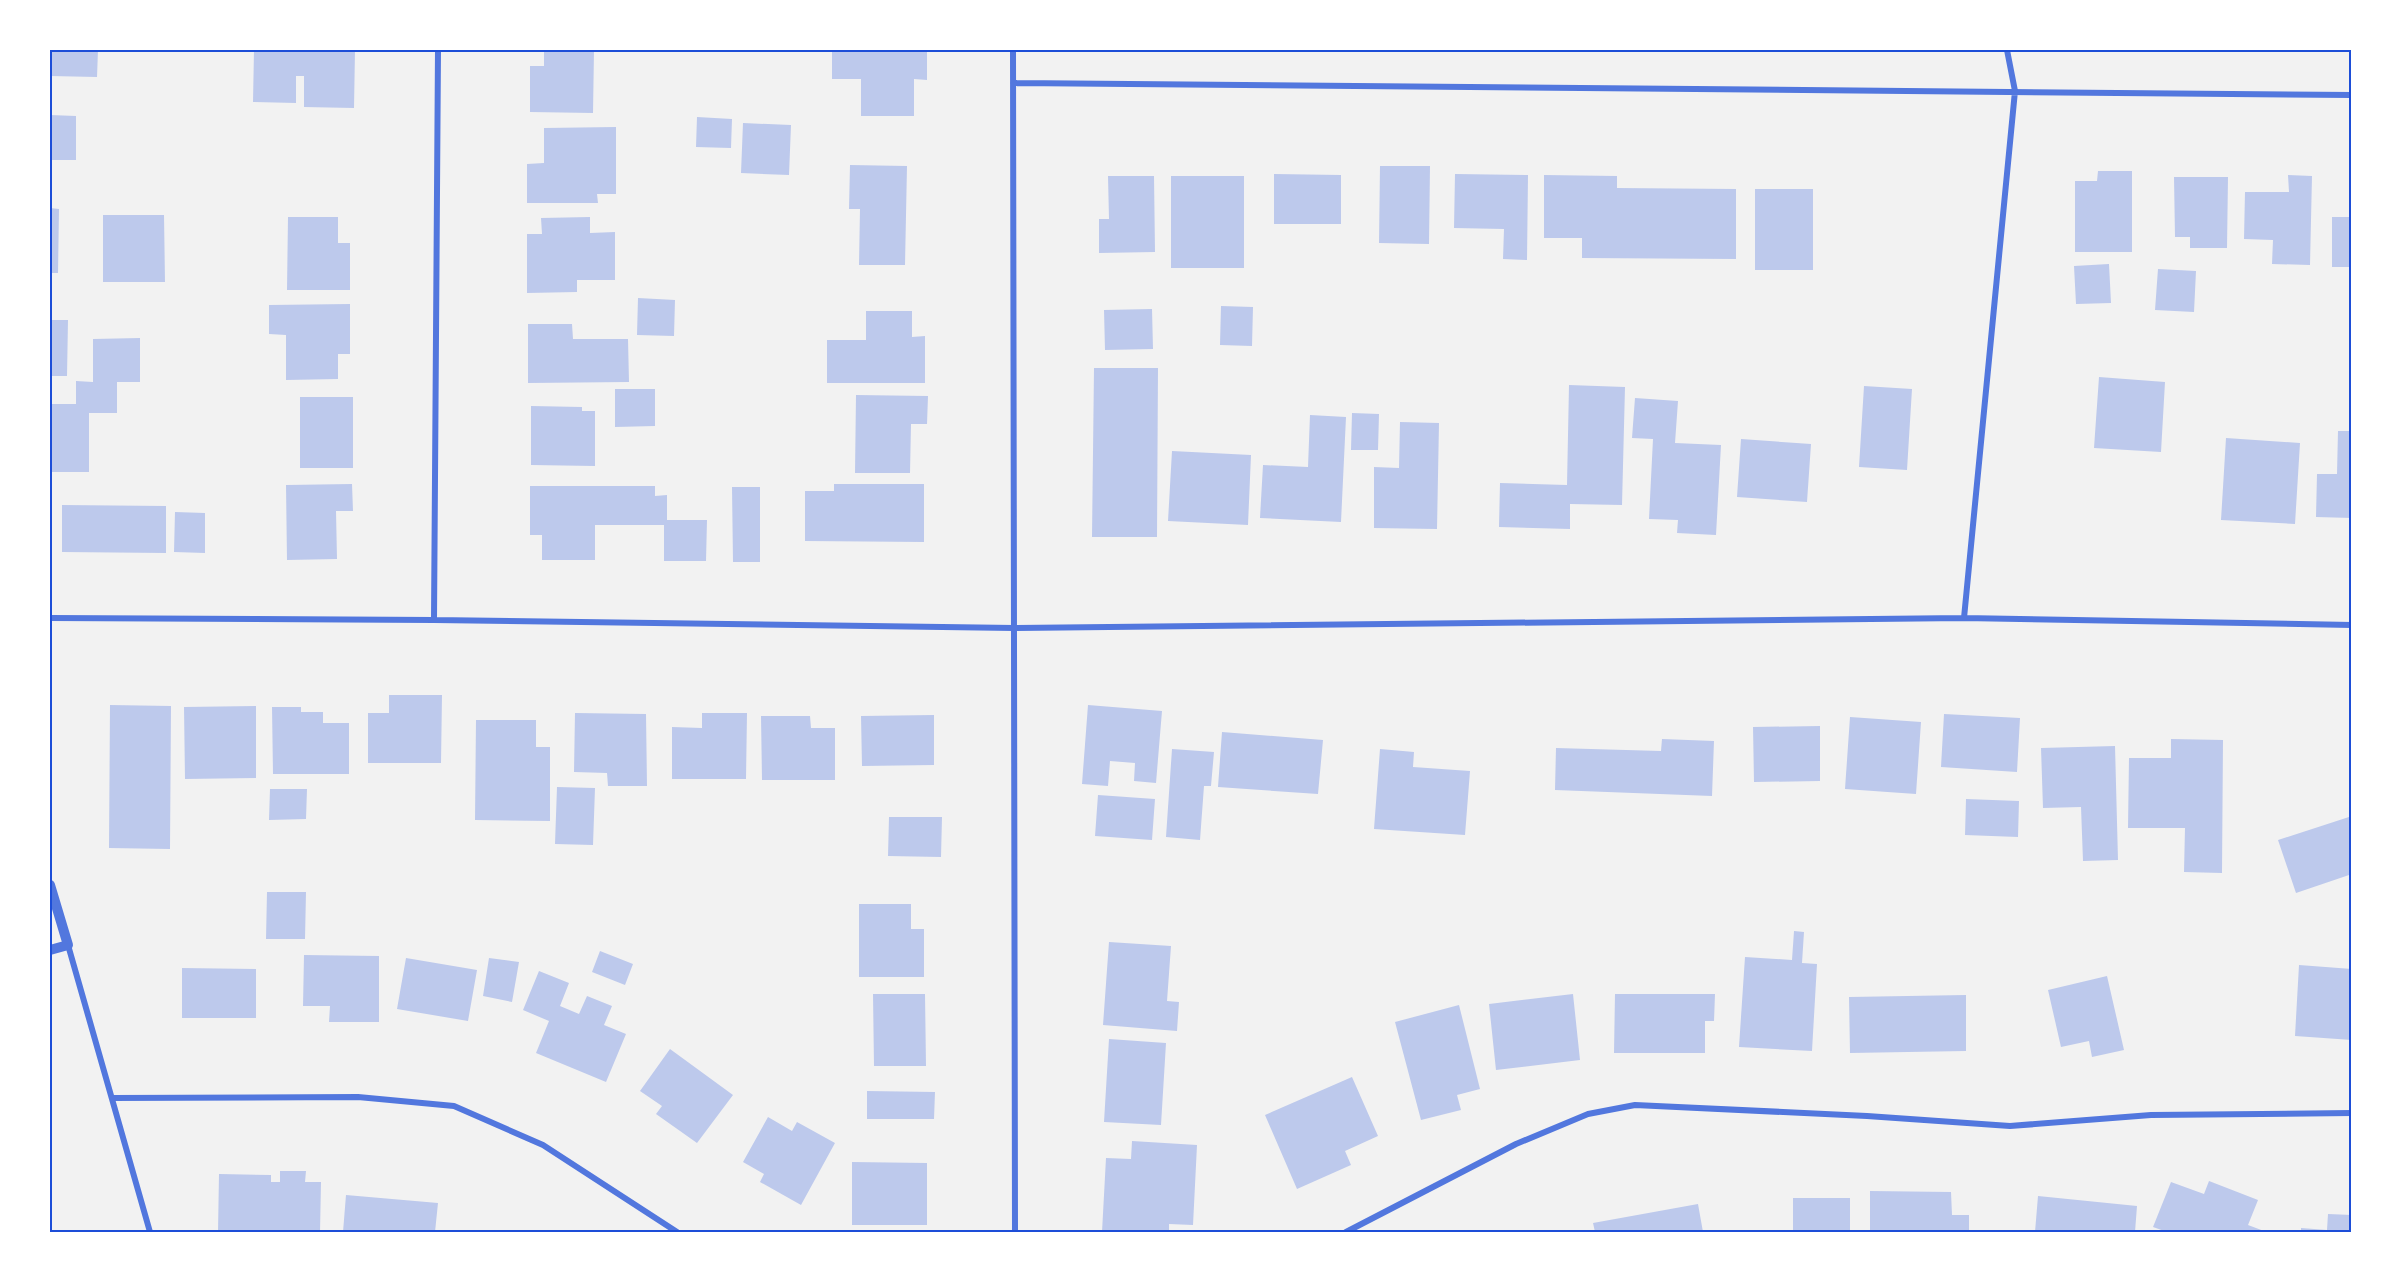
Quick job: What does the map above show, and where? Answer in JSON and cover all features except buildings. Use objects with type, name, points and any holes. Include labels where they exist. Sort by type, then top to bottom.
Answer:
[{"type":"street","points":[[434,620],[438,50]]},
{"type":"street","points":[[1013,50],[1015,1233]]},
{"type":"street","points":[[1964,618],[2015,91],[2007,50]]},
{"type":"street","points":[[1013,83],[2352,95]]},
{"type":"street","points":[[50,618],[434,620],[1014,628],[1964,618],[2352,625]]},
{"type":"street","points":[[50,885],[150,1233]]},
{"type":"street","points":[[50,950],[68,945]]},
{"type":"street","points":[[112,1098],[358,1097],[454,1106],[543,1145],[677,1233]]},
{"type":"street","points":[[1346,1233],[1516,1144],[1588,1114],[1635,1105],[1867,1116],[2010,1126],[2151,1115],[2352,1113]]}]
